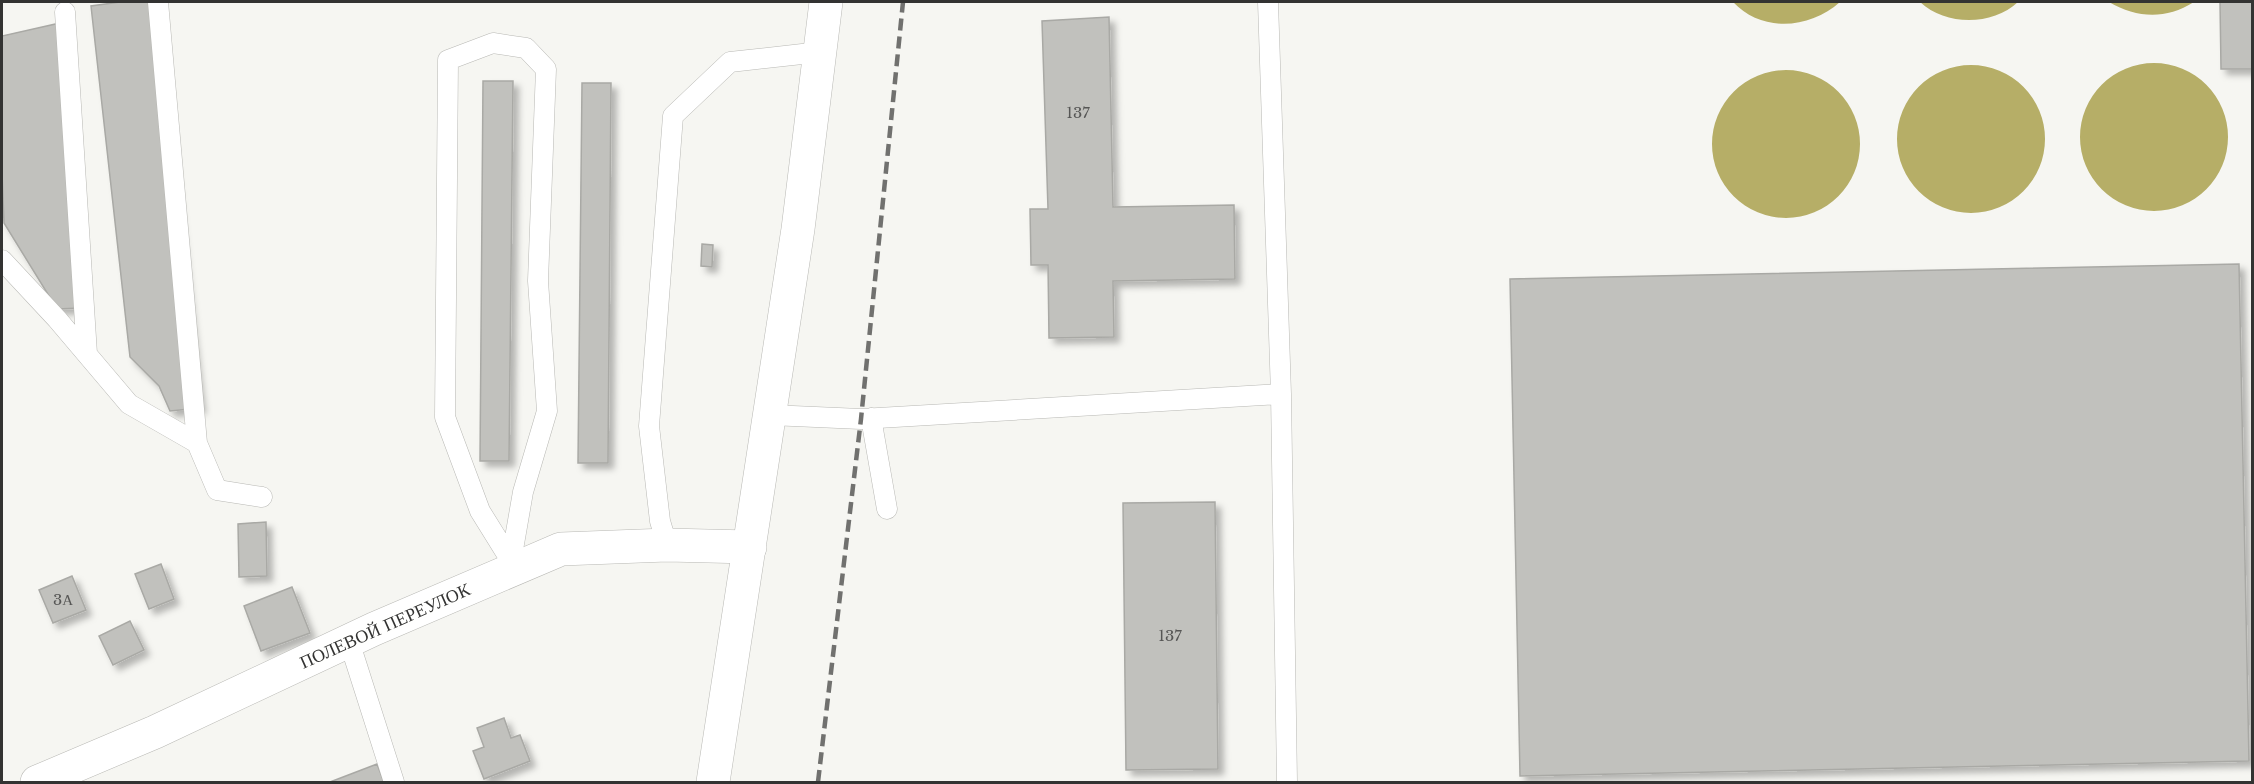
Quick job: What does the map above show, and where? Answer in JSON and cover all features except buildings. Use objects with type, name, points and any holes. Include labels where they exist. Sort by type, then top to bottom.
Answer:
[{"type":"street","points":[[714,783],[798,229],[826,2]]},
{"type":"street","name":"ПОЛЕВОЙ ПЕРЕУЛОК","points":[[37,783],[155,732],[514,565],[561,549],[667,545],[750,547]]},
{"type":"lane","points":[[158,2],[197,443],[217,490],[262,497]]},
{"type":"lane","points":[[1268,2],[1281,394],[1287,783]]},
{"type":"lane","points":[[64,12],[87,354]]},
{"type":"lane","points":[[493,43],[526,48],[546,69],[538,281],[547,411],[523,492],[514,565],[480,511],[445,417],[448,60],[493,43]]},
{"type":"lane","points":[[667,545],[660,521],[649,426],[673,116],[730,62],[819,52]]},
{"type":"lane","points":[[2,260],[129,404],[197,443]]},
{"type":"lane","points":[[770,415],[871,418],[1281,394]]},
{"type":"lane","points":[[871,418],[887,509]]},
{"type":"lane","points":[[349,641],[394,783]]},
{"type":"shaded area","points":[[1733,2],[1840,2],[1815,18],[1786,24],[1758,19]]},
{"type":"shaded area","points":[[1920,2],[2018,2],[1995,16],[1969,20],[1943,15]]},
{"type":"shaded area","points":[[2109,2],[2194,2],[2172,12],[2151,15],[2130,11]]},
{"type":"shaded area","points":[[2154,63],[2182,68],[2207,84],[2223,109],[2228,137],[2223,165],[2207,190],[2182,206],[2154,211],[2126,206],[2101,190],[2085,165],[2080,137],[2085,109],[2101,84],[2126,68]]},
{"type":"shaded area","points":[[1971,65],[1999,70],[2024,86],[2040,111],[2045,139],[2040,167],[2024,192],[1999,208],[1971,213],[1943,208],[1918,192],[1902,167],[1897,139],[1902,111],[1918,86],[1943,70]]},
{"type":"shaded area","points":[[1786,70],[1814,75],[1839,91],[1855,116],[1860,144],[1855,172],[1839,197],[1814,213],[1786,218],[1758,213],[1733,197],[1717,172],[1712,144],[1717,116],[1733,91],[1758,75]]},
{"type":"railway","points":[[818,782],[861,419],[903,2]]}]
